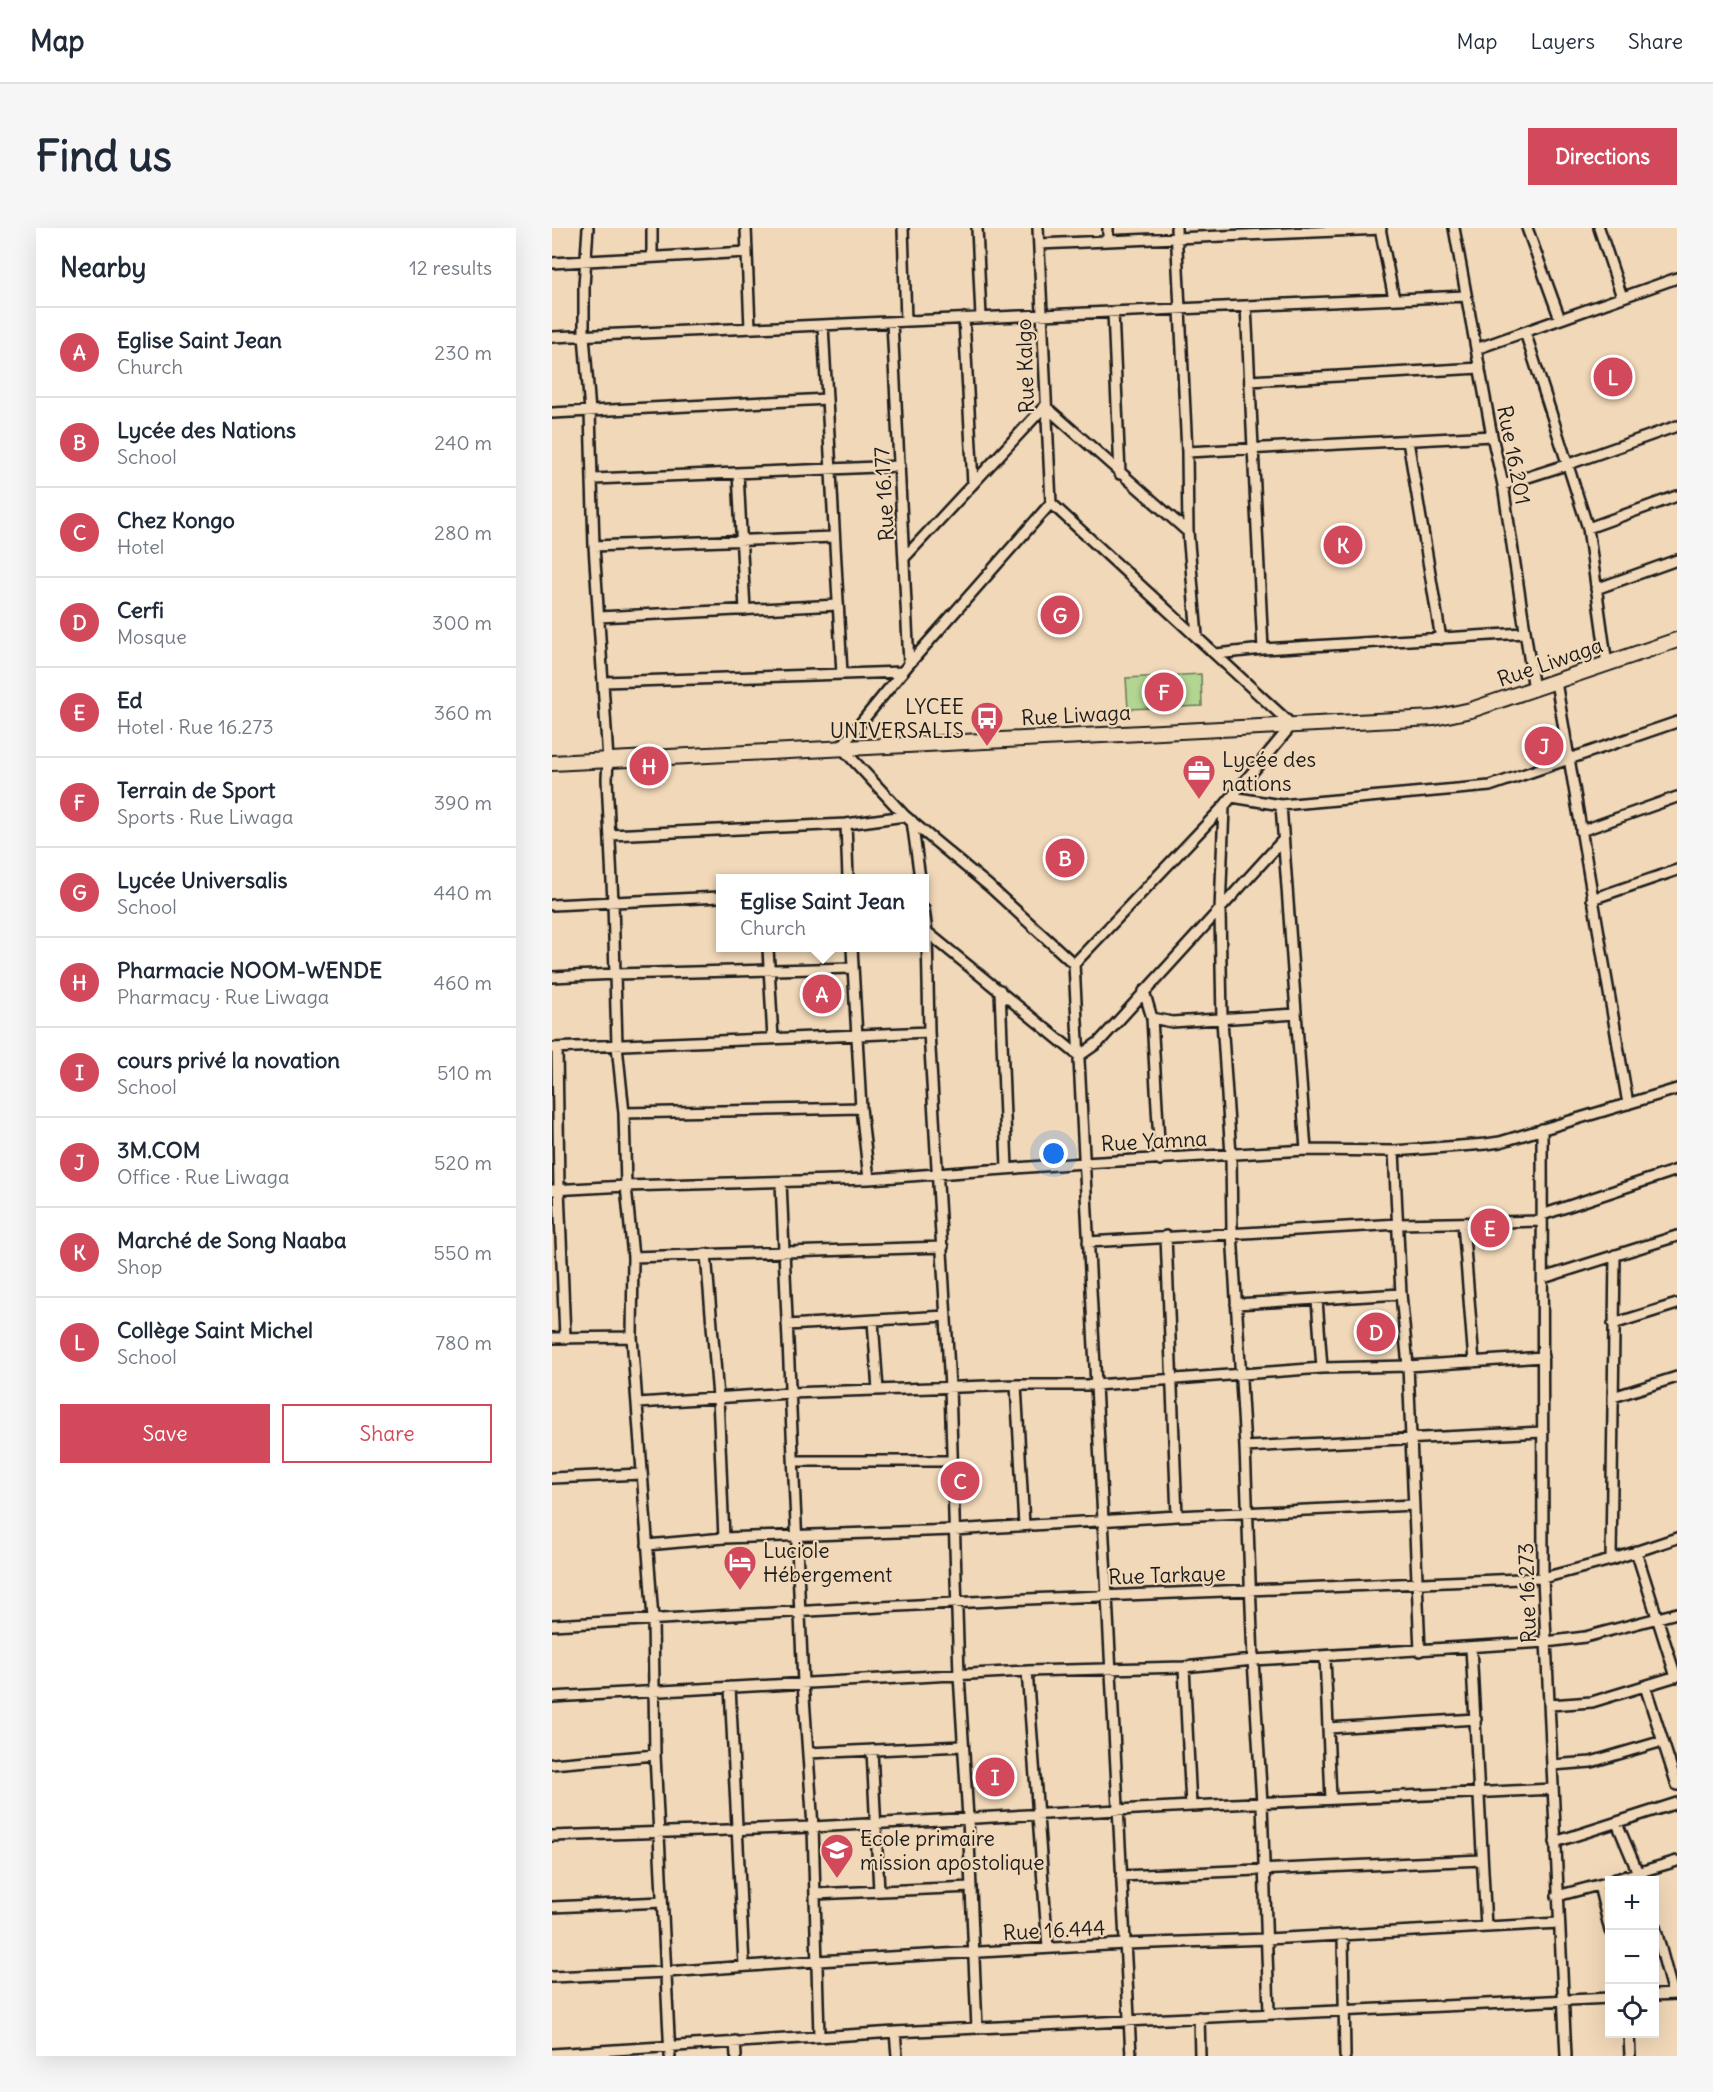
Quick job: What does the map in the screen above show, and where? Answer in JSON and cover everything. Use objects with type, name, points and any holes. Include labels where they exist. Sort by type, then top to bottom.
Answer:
[{"type":"main road","name":"Rue Liwaga","points":[[552,763],[1446,716],[1534,690],[1677,640]]},
{"type":"street","points":[[588,228],[584,335],[594,479],[594,546],[608,760],[617,1046],[624,1113],[626,1186],[633,1257],[632,1337],[652,1619],[658,1832],[670,2051]]},
{"type":"street","points":[[652,228],[652,257]]},
{"type":"street","points":[[746,228],[750,328]]},
{"type":"street","points":[[903,228],[906,321]]},
{"type":"street","points":[[977,228],[981,317]]},
{"type":"street","name":"Rue Kalgo","points":[[1038,228],[1051,503]]},
{"type":"street","points":[[1108,228],[1108,242]]},
{"type":"street","points":[[1176,228],[1187,452],[1188,532],[1197,636]]},
{"type":"street","points":[[1039,244],[1381,228],[1394,299]]},
{"type":"street","name":"Rue 16.201","points":[[1454,228],[1503,485],[1534,690]]},
{"type":"street","points":[[1527,228],[1560,319]]},
{"type":"street","points":[[1599,228],[1622,297]]},
{"type":"street","points":[[552,263],[747,252]]},
{"type":"street","points":[[1476,349],[1677,278]]},
{"type":"street","points":[[552,337],[1466,296]]},
{"type":"street","points":[[1246,306],[1263,649]]},
{"type":"street","points":[[1113,312],[1120,474]]},
{"type":"street","points":[[964,318],[973,484]]},
{"type":"street","name":"Rue 16.177","points":[[892,321],[905,557],[906,668]]},
{"type":"street","points":[[823,325],[842,674]]},
{"type":"street","points":[[1525,332],[1588,528],[1607,664]]},
{"type":"street","points":[[1250,381],[1480,368]]},
{"type":"street","points":[[552,413],[827,399]]},
{"type":"street","points":[[905,557],[1045,406],[1188,532]]},
{"type":"street","points":[[1503,485],[1677,426]]},
{"type":"street","points":[[1187,452],[1492,436]]},
{"type":"street","points":[[1408,441],[1441,639]]},
{"type":"street","points":[[594,479],[900,466]]},
{"type":"street","points":[[738,473],[745,610]]},
{"type":"street","points":[[1588,528],[1677,496]]},
{"type":"street","points":[[1074,964],[1224,806],[1292,725],[1051,503],[906,668],[841,747],[908,818],[989,886],[1074,964],[1131,2056]]},
{"type":"street","points":[[594,546],[834,537]]},
{"type":"street","points":[[1596,589],[1677,560]]},
{"type":"street","points":[[599,617],[838,605]]},
{"type":"street","points":[[1216,654],[1524,633]]},
{"type":"street","points":[[604,682],[842,674],[906,668]]},
{"type":"street","points":[[1556,682],[1628,1104]]},
{"type":"street","points":[[1232,797],[1281,805],[1490,786],[1677,722]]},
{"type":"street","points":[[1581,831],[1677,798]]},
{"type":"street","points":[[1281,805],[1306,1150]]},
{"type":"street","points":[[1224,806],[1220,910],[1222,1020],[1231,1155],[1232,1233],[1262,1803],[1269,2013]]},
{"type":"street","points":[[610,835],[846,824],[908,818]]},
{"type":"street","points":[[908,818],[919,874]]},
{"type":"street","points":[[846,824],[848,874]]},
{"type":"street","points":[[1079,1056],[1099,1042],[1283,840]]},
{"type":"street","points":[[1592,899],[1677,870]]},
{"type":"street","points":[[552,905],[716,897]]},
{"type":"street","points":[[929,934],[1079,1056]]},
{"type":"street","points":[[768,952],[773,1039]]},
{"type":"street","points":[[852,952],[861,1108],[869,1179]]},
{"type":"street","points":[[927,952],[929,1032],[950,1387],[959,1675],[968,1818],[976,2028]]},
{"type":"street","points":[[552,977],[854,968]]},
{"type":"street","points":[[1000,990],[1007,1168]]},
{"type":"street","points":[[1144,991],[1152,1018],[1160,1160]]},
{"type":"street","points":[[1152,1018],[1172,1022],[1296,1014]]},
{"type":"street","points":[[565,1337],[563,1266],[556,1189],[555,1048],[929,1032]]},
{"type":"street","name":"Rue Yamna","points":[[556,1189],[869,1179],[937,1172],[1306,1150],[1394,1151],[1486,1144],[1677,1089]]},
{"type":"street","points":[[624,1113],[861,1108]]},
{"type":"street","name":"Rue 16.273","points":[[1542,1129],[1543,1578],[1566,2056]]},
{"type":"street","points":[[1394,1151],[1401,1294],[1408,1366],[1420,1651]]},
{"type":"street","points":[[1088,1242],[1166,1236],[1542,1218],[1677,1170]]},
{"type":"street","points":[[781,1182],[803,1683],[813,1827],[819,2036]]},
{"type":"street","points":[[1463,1223],[1474,1362]]},
{"type":"street","points":[[1166,1236],[1177,1516]]},
{"type":"street","points":[[1543,1278],[1677,1236]]},
{"type":"street","points":[[633,1257],[943,1247]]},
{"type":"street","points":[[706,1254],[718,1397],[724,1538]]},
{"type":"street","points":[[1611,1560],[1615,1255]]},
{"type":"street","points":[[552,1267],[563,1266]]},
{"type":"street","points":[[1236,1304],[1401,1294]]},
{"type":"street","points":[[1317,1300],[1322,1368]]},
{"type":"street","points":[[1613,1324],[1677,1304]]},
{"type":"street","points":[[787,1325],[946,1316]]},
{"type":"street","points":[[873,1321],[878,1390]]},
{"type":"street","points":[[552,1338],[632,1337]]},
{"type":"street","points":[[638,1403],[790,1393],[1096,1384],[1172,1380],[1239,1373],[1408,1366],[1543,1357]]},
{"type":"street","points":[[1612,1397],[1677,1377]]},
{"type":"street","points":[[1016,1385],[1024,1526]]},
{"type":"street","points":[[1245,1447],[1543,1431]]},
{"type":"street","points":[[795,1461],[952,1461]]},
{"type":"street","points":[[552,1478],[641,1474]]},
{"type":"street","points":[[647,1545],[724,1538],[954,1530],[1177,1516],[1414,1505]]},
{"type":"street","name":"Rue Tarkaye","points":[[552,1625],[957,1602],[1543,1578],[1611,1560],[1677,1538]]},
{"type":"street","points":[[1550,1705],[1592,1702],[1676,1676],[1636,1551]]},
{"type":"street","points":[[552,1697],[1028,1671],[1184,1667],[1253,1660],[1546,1642],[1585,1637],[1677,1613]]},
{"type":"street","points":[[1471,1647],[1486,1927]]},
{"type":"street","points":[[1325,1656],[1331,1799]]},
{"type":"street","points":[[1184,1667],[1191,1806]]},
{"type":"street","points":[[1028,1671],[1048,1948]]},
{"type":"street","points":[[1645,1686],[1677,1785]]},
{"type":"street","points":[[730,1687],[744,1965]]},
{"type":"street","points":[[1328,1728],[1476,1719]]},
{"type":"street","points":[[1552,1765],[1591,1762],[1663,1741]]},
{"type":"street","points":[[808,1753],[963,1746]]},
{"type":"street","points":[[872,1750],[879,1891]]},
{"type":"street","points":[[552,1764],[655,1755]]},
{"type":"street","points":[[552,1836],[813,1827],[1553,1789]]},
{"type":"street","points":[[1555,1842],[1677,1803]]},
{"type":"street","points":[[1617,1823],[1639,1876]]},
{"type":"street","points":[[1121,1876],[1482,1860]]},
{"type":"street","points":[[1641,1876],[1677,1861]]},
{"type":"street","points":[[1557,1896],[1605,1883]]},
{"type":"street","points":[[1599,1885],[1610,1930]]},
{"type":"street","points":[[815,1894],[971,1887]]},
{"type":"street","points":[[552,1907],[662,1902]]},
{"type":"street","name":"Rue 16.444","points":[[552,1977],[667,1972],[744,1965],[972,1952],[1343,1936],[1559,1923]]},
{"type":"street","points":[[1343,1936],[1345,2056]]},
{"type":"street","points":[[1659,1950],[1675,1994],[1659,1995]]},
{"type":"street","points":[[552,2054],[670,2051],[735,2041],[819,2036],[1605,1998]]},
{"type":"street","points":[[1198,2017],[1200,2056]]},
{"type":"street","points":[[895,2032],[897,2056]]},
{"type":"street","points":[[1629,2038],[1630,2056]]},
{"type":"street","points":[[735,2041],[736,2056]]},
{"type":"green space","points":[[1201,674],[1202,706],[1128,709],[1126,678]]},
{"type":"place","name":"Collège Saint Michel","points":[[1613,377]]},
{"type":"place","name":"Marché de Song Naaba","points":[[1343,545]]},
{"type":"place","name":"Lycée Universalis","points":[[1060,615]]},
{"type":"place","name":"Terrain de Sport","points":[[1164,692]]},
{"type":"place","name":"3M.COM","points":[[1544,746]]},
{"type":"place","name":"LYCEE UNIVERSALIS","points":[[987,747]]},
{"type":"place","name":"Pharmacie NOOM-WENDE","points":[[649,766]]},
{"type":"place","name":"Lycée des nations","points":[[1199,800]]},
{"type":"place","name":"Lycée des Nations","points":[[1065,858]]},
{"type":"place","name":"Eglise Saint Jean","points":[[822,994]]},
{"type":"place","name":"Ed","points":[[1490,1228]]},
{"type":"place","name":"Cerfi","points":[[1376,1332]]},
{"type":"place","name":"Chez Kongo","points":[[960,1481]]},
{"type":"place","name":"Luciole Hébergement","points":[[740,1591]]},
{"type":"place","name":"cours privé la novation","points":[[995,1777]]},
{"type":"place","name":"Ecole primaire mission apostolique","points":[[837,1879]]}]
